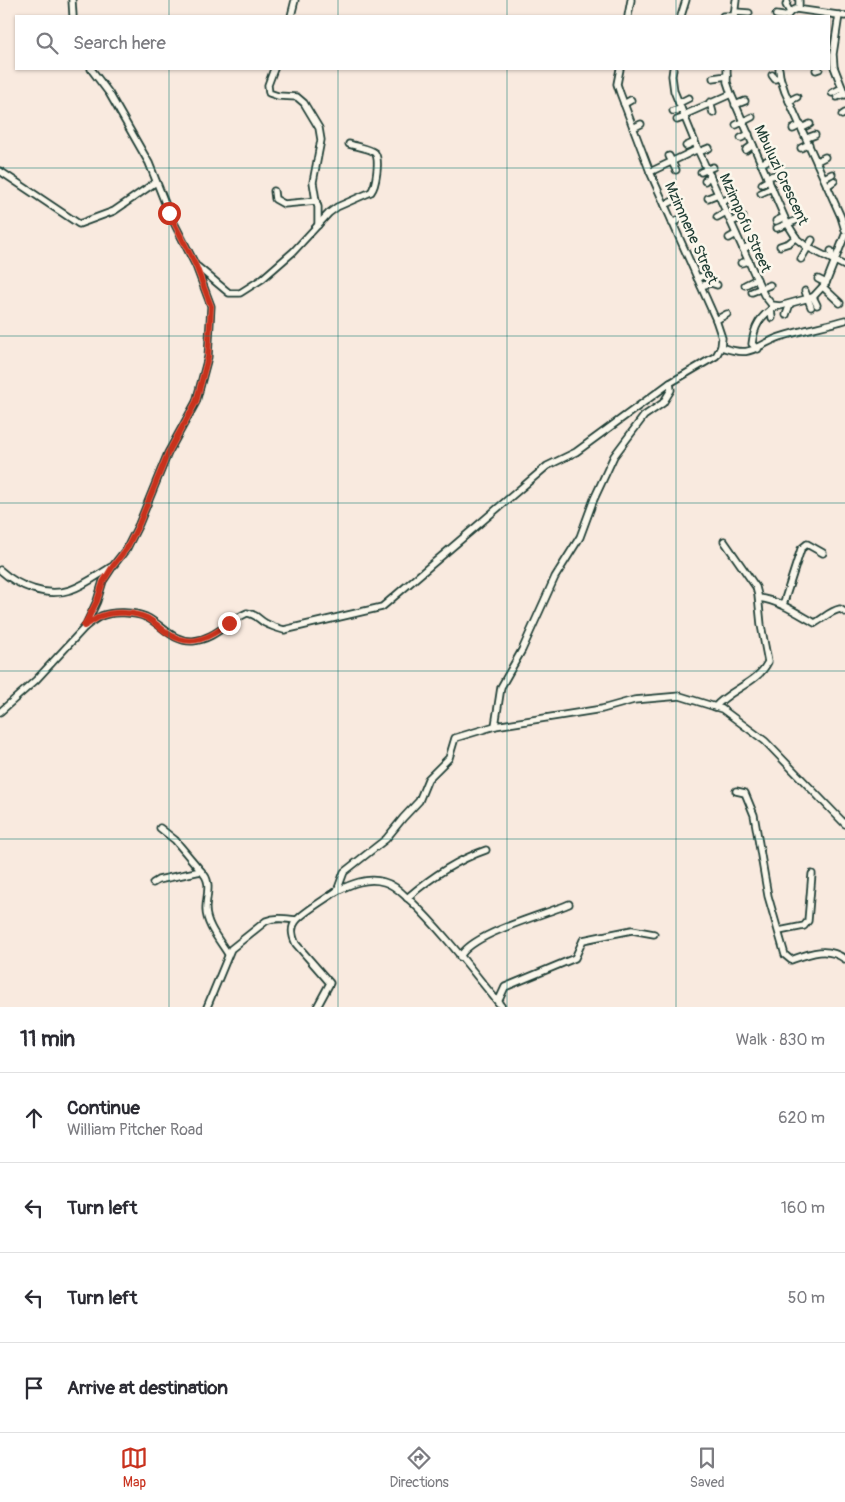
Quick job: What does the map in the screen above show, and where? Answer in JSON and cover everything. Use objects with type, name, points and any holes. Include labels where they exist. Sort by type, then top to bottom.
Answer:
[{"type":"street","points":[[72,0],[73,15]]},
{"type":"street","points":[[292,15],[295,0]]},
{"type":"street","points":[[628,15],[631,0]]},
{"type":"street","points":[[681,15],[686,0]]},
{"type":"street","points":[[736,0],[734,15],[749,13]]},
{"type":"street","points":[[799,0],[799,9]]},
{"type":"street","points":[[787,2],[788,14],[796,8],[816,14],[832,11],[842,16],[831,53],[831,66],[844,92],[834,95]]},
{"type":"street","points":[[0,712],[36,680],[84,626],[97,601],[103,582],[127,548],[139,524],[168,453],[196,402],[208,357],[211,306],[196,266],[169,213],[150,163],[109,93],[92,70]]},
{"type":"street","points":[[274,70],[268,86],[269,93],[297,98],[304,103],[319,128],[321,140],[313,182],[318,208],[318,226]]},
{"type":"street","name":"Mzimnene Street","points":[[620,70],[617,84],[626,99],[633,128],[650,172],[716,320],[722,338],[721,347]]},
{"type":"street","name":"Mzimpofu Street","points":[[673,70],[674,92],[698,150],[767,301],[774,308]]},
{"type":"street","name":"Mbuluzi Crescent","points":[[726,70],[730,94],[785,220],[796,237],[807,246],[845,266]]},
{"type":"street","points":[[779,70],[779,80],[802,126],[808,146],[822,169],[845,230]]},
{"type":"street","points":[[772,75],[775,79],[779,80]]},
{"type":"street","points":[[713,78],[727,76]]},
{"type":"street","points":[[677,120],[716,97],[730,94]]},
{"type":"street","points":[[789,101],[797,96]]},
{"type":"street","points":[[673,111],[689,98]]},
{"type":"street","points":[[735,105],[745,101]]},
{"type":"street","points":[[710,102],[713,113]]},
{"type":"street","points":[[796,114],[803,111]]},
{"type":"street","points":[[736,125],[752,117]]},
{"type":"street","points":[[633,128],[641,124]]},
{"type":"street","points":[[793,129],[810,124]]},
{"type":"street","points":[[742,138],[749,134]]},
{"type":"street","points":[[800,148],[808,146],[815,135]]},
{"type":"street","points":[[686,146],[695,142]]},
{"type":"street","points":[[196,266],[229,293],[240,293],[262,279],[306,240],[329,213],[337,207],[367,195],[374,188],[377,162],[374,152],[349,144]]},
{"type":"street","points":[[746,150],[753,145]]},
{"type":"street","points":[[650,172],[670,159],[709,148]]},
{"type":"street","points":[[750,157],[756,152]]},
{"type":"street","points":[[817,161],[825,157]]},
{"type":"street","points":[[670,159],[676,170]]},
{"type":"street","points":[[761,164],[770,159]]},
{"type":"street","points":[[0,171],[79,224],[114,211],[156,182]]},
{"type":"street","points":[[705,182],[708,171]]},
{"type":"street","points":[[762,184],[775,175],[780,176]]},
{"type":"street","points":[[824,178],[833,177],[827,186]]},
{"type":"street","points":[[761,193],[772,188]]},
{"type":"street","points":[[274,191],[275,199],[284,204],[316,201]]},
{"type":"street","points":[[708,198],[718,194]]},
{"type":"street","points":[[722,202],[733,196]]},
{"type":"street","points":[[825,199],[832,196]]},
{"type":"street","points":[[665,205],[674,202]]},
{"type":"street","points":[[717,217],[726,212]]},
{"type":"street","points":[[672,222],[684,217]]},
{"type":"street","points":[[731,222],[742,218]]},
{"type":"street","points":[[777,225],[785,220],[795,221]]},
{"type":"street","points":[[729,238],[736,234]]},
{"type":"street","points":[[758,349],[752,344],[753,333],[762,316],[782,303],[790,304],[810,298],[824,285],[845,236]]},
{"type":"street","points":[[780,246],[789,243],[796,237]]},
{"type":"street","points":[[801,259],[812,240]]},
{"type":"street","points":[[743,249],[751,245]]},
{"type":"street","points":[[831,251],[834,261]]},
{"type":"street","points":[[741,263],[748,261]]},
{"type":"street","points":[[697,278],[703,276],[708,278]]},
{"type":"street","points":[[818,279],[840,303]]},
{"type":"street","points":[[745,285],[757,280]]},
{"type":"street","points":[[701,286],[711,283],[716,284]]},
{"type":"street","points":[[752,292],[770,285]]},
{"type":"street","points":[[805,291],[814,306]]},
{"type":"street","points":[[786,315],[790,304]]},
{"type":"street","points":[[772,318],[774,308]]},
{"type":"street","points":[[716,320],[727,314]]},
{"type":"street","points":[[84,626],[100,616],[112,613],[134,614],[146,618],[180,640],[194,641],[208,638],[247,612],[258,616],[261,621],[271,626],[284,630],[382,607],[547,466],[576,452],[670,383],[716,356],[721,347],[736,352],[758,349],[779,338],[845,320]]},
{"type":"street","points":[[495,726],[501,687],[522,650],[555,577],[580,537],[594,499],[614,456],[644,416],[663,403],[671,390],[670,383]]},
{"type":"street","points":[[715,707],[730,693],[760,674],[768,662],[756,587],[724,541]]},
{"type":"street","points":[[783,605],[801,549],[805,545],[809,545],[823,553]]},
{"type":"street","points":[[0,570],[19,584],[45,593],[60,593],[82,586],[113,566]]},
{"type":"street","points":[[759,598],[783,605],[815,623],[828,613],[836,610],[845,612]]},
{"type":"street","points":[[337,891],[344,872],[386,839],[402,818],[419,801],[428,779],[449,758],[455,738],[495,726],[602,709],[638,699],[680,696],[722,709],[765,740],[845,824]]},
{"type":"street","points":[[736,792],[745,793],[754,815],[768,896],[785,955],[791,960],[814,952],[826,951],[832,952],[845,960]]},
{"type":"street","points":[[160,828],[175,840],[207,878],[206,912],[228,954]]},
{"type":"street","points":[[407,898],[426,882],[475,854],[486,850]]},
{"type":"street","points":[[153,884],[158,880],[201,872]]},
{"type":"street","points":[[344,872],[353,883]]},
{"type":"street","points":[[779,932],[804,926],[808,921],[812,874]]},
{"type":"street","points":[[317,1007],[330,983],[293,938],[292,930],[296,920],[337,891],[353,883],[372,880],[386,882],[395,887],[430,920],[502,1007]]},
{"type":"street","points":[[460,957],[466,948],[494,933],[569,904]]},
{"type":"street","points":[[207,1007],[228,954],[238,942],[272,918],[296,920]]},
{"type":"street","points":[[498,1002],[505,987],[575,958],[583,940],[632,930],[654,934]]},
{"type":"route","points":[[169,213],[196,266],[211,306],[208,357],[196,402],[168,453],[139,524],[127,548],[103,582],[97,601],[84,626],[100,616],[112,613],[134,614],[146,618],[180,640],[194,641],[208,638],[229,623]]}]
